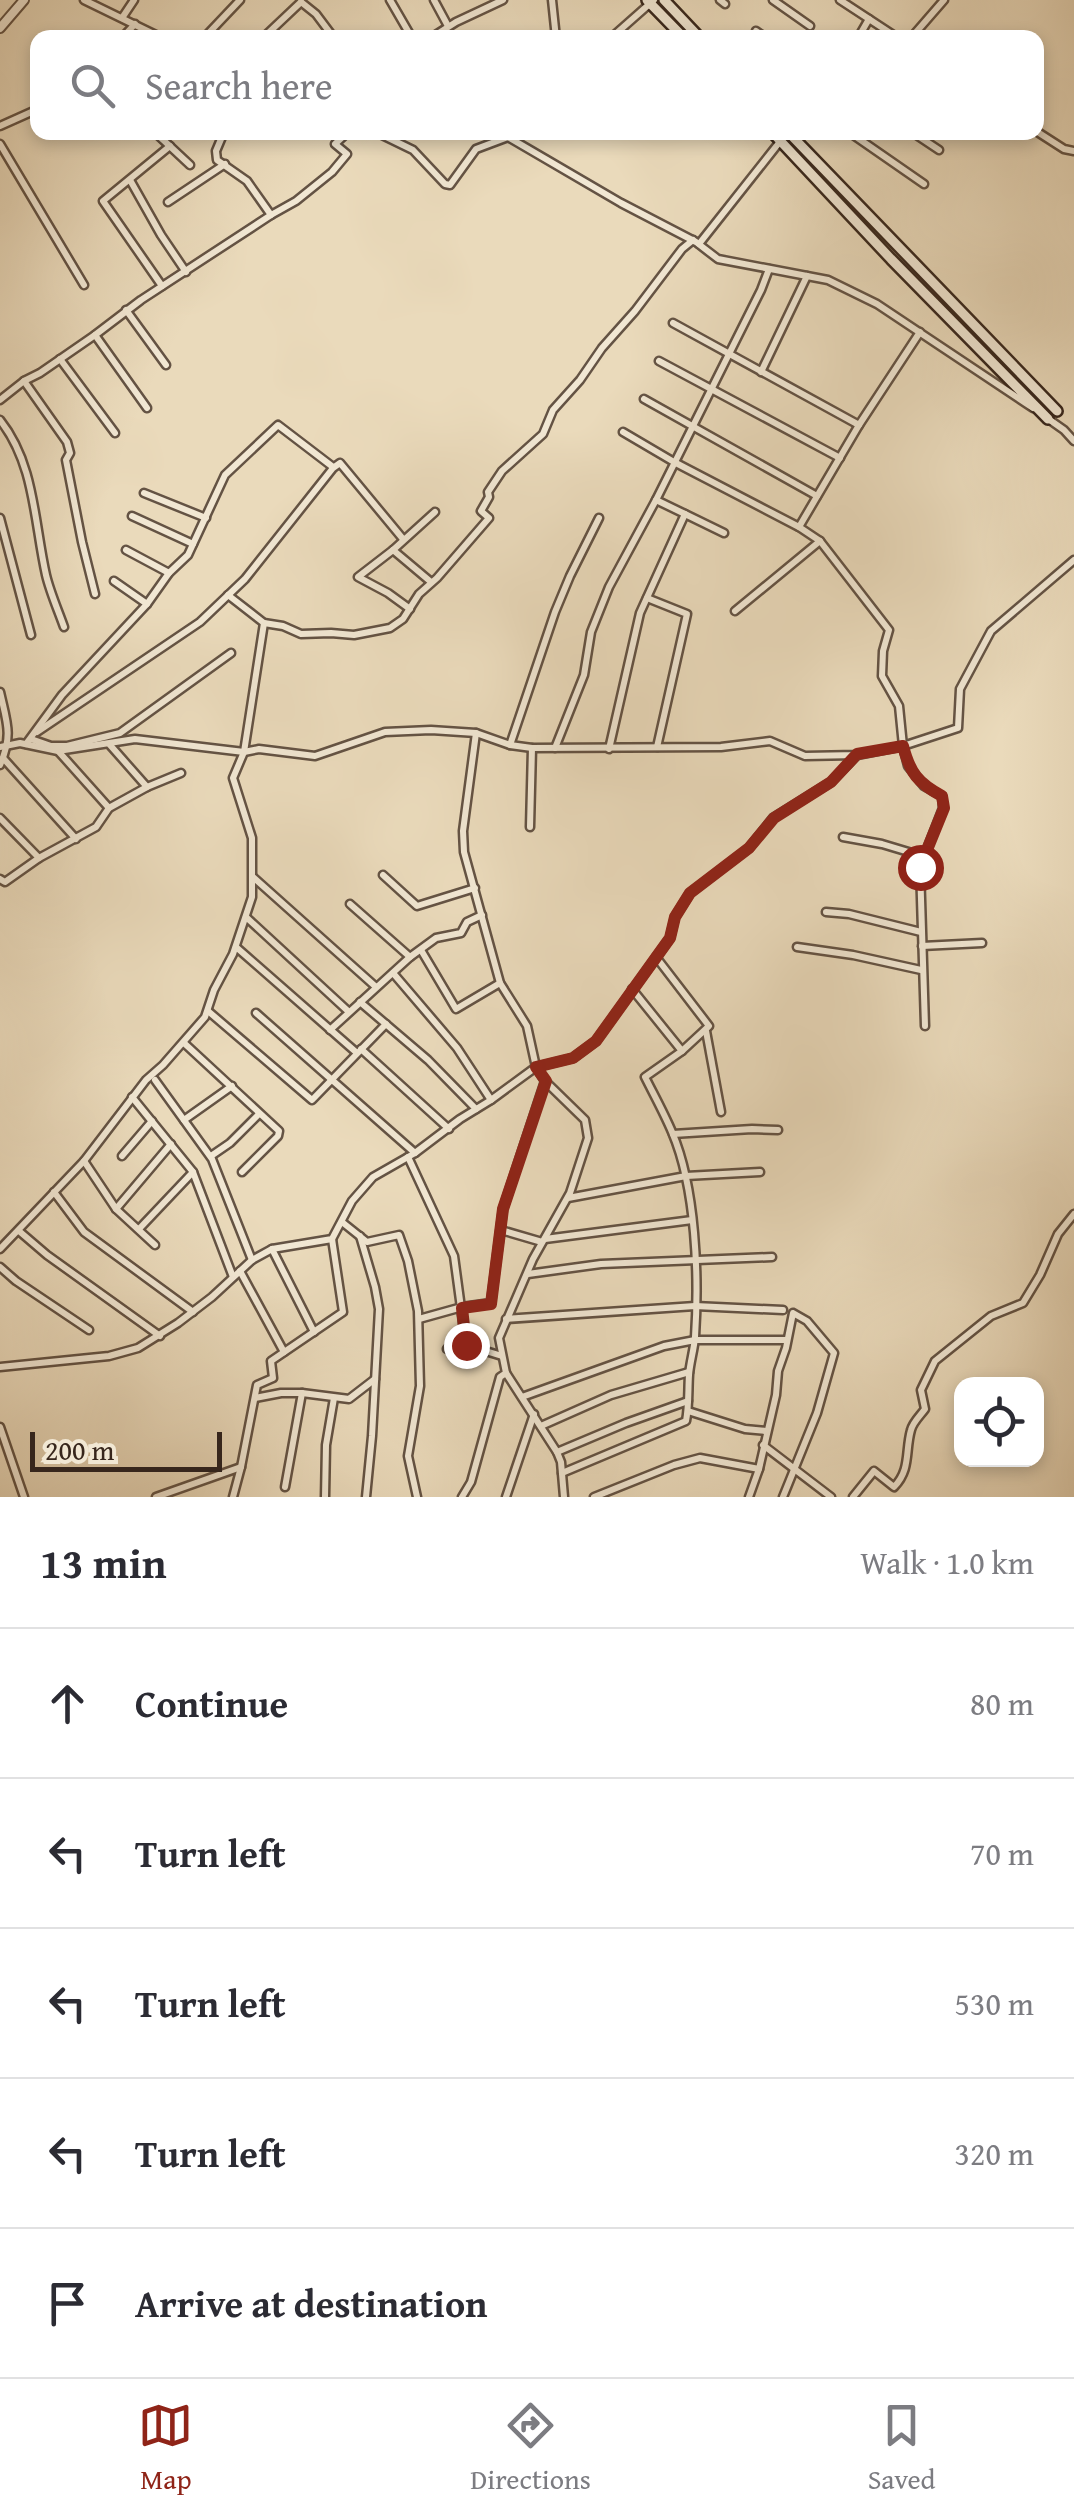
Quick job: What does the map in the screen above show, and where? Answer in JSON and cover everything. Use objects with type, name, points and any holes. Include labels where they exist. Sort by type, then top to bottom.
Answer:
[{"type":"main road","points":[[664,0],[692,30]]},
{"type":"main road","points":[[650,1],[677,30]]},
{"type":"main road","points":[[789,140],[1057,411]]},
{"type":"main road","points":[[789,140],[1048,419]]},
{"type":"street","points":[[0,28],[24,0]]},
{"type":"street","points":[[84,0],[147,30]]},
{"type":"street","points":[[122,18],[134,0]]},
{"type":"street","points":[[212,30],[240,0]]},
{"type":"street","points":[[390,0],[407,30]]},
{"type":"street","points":[[434,0],[448,26]]},
{"type":"street","points":[[443,30],[503,0]]},
{"type":"street","points":[[552,0],[555,30]]},
{"type":"street","points":[[773,0],[810,26]]},
{"type":"street","points":[[840,0],[886,30]]},
{"type":"street","points":[[918,30],[944,0]]},
{"type":"street","points":[[271,30],[300,1],[328,30]]},
{"type":"street","points":[[619,30],[650,1]]},
{"type":"street","points":[[863,30],[869,19]]},
{"type":"street","points":[[129,30],[135,24]]},
{"type":"street","points":[[0,126],[30,113]]},
{"type":"street","points":[[1044,135],[1074,151]]},
{"type":"street","points":[[164,140],[190,165]]},
{"type":"street","points":[[221,140],[217,160],[247,182],[271,215]]},
{"type":"street","points":[[0,400],[95,336],[126,310],[296,201],[332,172],[347,154],[335,144],[339,140]]},
{"type":"street","points":[[392,140],[413,150],[450,185],[476,149],[498,140]]},
{"type":"street","points":[[519,140],[718,258],[828,280],[878,304],[1064,430],[1074,442]]},
{"type":"street","points":[[228,595],[264,623],[301,634],[354,635],[390,628],[403,619],[489,518],[481,511],[502,472],[543,434],[553,410],[602,348],[682,250],[696,242],[782,140]]},
{"type":"street","points":[[861,140],[924,184]]},
{"type":"street","points":[[924,140],[938,150]]},
{"type":"street","points":[[0,144],[84,286]]},
{"type":"street","points":[[162,286],[103,201],[170,146]]},
{"type":"street","points":[[168,202],[225,164]]},
{"type":"street","points":[[130,180],[186,272]]},
{"type":"street","points":[[556,748],[584,674],[591,632],[603,602],[770,269]]},
{"type":"street","points":[[761,372],[807,276]]},
{"type":"street","points":[[126,310],[166,365]]},
{"type":"street","points":[[674,324],[860,425]]},
{"type":"street","points":[[799,527],[920,332]]},
{"type":"street","points":[[95,336],[148,408]]},
{"type":"street","points":[[60,359],[115,433]]},
{"type":"street","points":[[659,361],[840,458]]},
{"type":"street","points":[[24,381],[68,442],[70,453],[66,460],[96,594]]},
{"type":"street","points":[[644,399],[817,496]]},
{"type":"street","points":[[0,420],[20,451],[46,577],[64,626]]},
{"type":"street","points":[[28,741],[62,695],[147,604],[168,573],[188,556],[225,475],[278,426],[333,468]]},
{"type":"street","points":[[622,432],[820,541],[890,630],[882,676],[899,706],[908,766],[924,786],[942,796],[944,808],[920,867],[925,1026]]},
{"type":"street","points":[[37,732],[200,622],[245,579],[340,463],[403,539]]},
{"type":"street","points":[[144,493],[206,518]]},
{"type":"street","points":[[656,500],[724,533]]},
{"type":"street","points":[[410,609],[358,577],[435,512]]},
{"type":"street","points":[[610,749],[640,612],[685,514]]},
{"type":"street","points":[[132,516],[193,544]]},
{"type":"street","points":[[0,518],[31,636]]},
{"type":"street","points":[[510,745],[555,612],[600,518]]},
{"type":"street","points":[[735,611],[820,541]]},
{"type":"street","points":[[126,550],[168,573]]},
{"type":"street","points":[[393,550],[431,582]]},
{"type":"street","points":[[0,747],[28,741],[68,746],[122,737],[315,756],[385,732],[431,730],[476,733],[532,748],[721,747],[770,741],[806,756],[857,754],[903,746],[958,728],[960,689],[991,631],[1074,560]]},
{"type":"street","points":[[114,582],[147,604]]},
{"type":"street","points":[[646,598],[687,614],[657,747]]},
{"type":"street","points":[[0,1249],[84,1162],[146,1080],[184,1043],[208,1011],[236,947],[252,896],[252,838],[234,778],[244,752],[264,623]]},
{"type":"street","points":[[28,741],[58,751],[109,744],[231,653]]},
{"type":"street","points":[[0,692],[9,744],[2,761],[76,838]]},
{"type":"street","points":[[476,733],[463,831],[464,852],[500,983],[527,1026],[536,1067],[585,1120],[588,1138],[566,1199],[499,1338],[506,1373],[557,1452],[564,1497]]},
{"type":"street","points":[[109,744],[147,787]]},
{"type":"street","points":[[530,828],[532,748]]},
{"type":"street","points":[[58,751],[109,808]]},
{"type":"street","points":[[233,1497],[257,1385],[272,1378],[270,1361],[343,1312],[332,1239],[364,1186],[536,1067],[573,1058],[596,1041],[670,938],[675,917],[690,893],[749,848],[774,818],[831,782],[857,754]]},
{"type":"street","points":[[0,879],[6,882],[39,858],[96,827],[109,808],[181,773]]},
{"type":"street","points":[[0,818],[39,858]]},
{"type":"street","points":[[843,836],[922,856]]},
{"type":"street","points":[[383,875],[417,906],[475,888]]},
{"type":"street","points":[[252,876],[376,987]]},
{"type":"street","points":[[350,904],[410,957]]},
{"type":"street","points":[[826,912],[921,932]]},
{"type":"street","points":[[330,1030],[410,957],[436,938],[461,933],[467,922],[482,915]]},
{"type":"street","points":[[246,918],[349,1012]]},
{"type":"street","points":[[922,946],[982,943]]},
{"type":"street","points":[[236,947],[449,1129]]},
{"type":"street","points":[[797,947],[922,970]]},
{"type":"street","points":[[420,950],[456,1009],[500,983]]},
{"type":"street","points":[[562,1473],[686,1420],[688,1412],[695,1340],[692,1220],[686,1176],[673,1134],[645,1077],[709,1026],[656,957]]},
{"type":"street","points":[[393,974],[457,1048],[491,1100]]},
{"type":"street","points":[[632,989],[682,1051]]},
{"type":"street","points":[[360,1002],[428,1060],[476,1108]]},
{"type":"street","points":[[208,1011],[310,1100],[386,1024]]},
{"type":"street","points":[[256,1012],[412,1155],[454,1256],[466,1345]]},
{"type":"street","points":[[706,1031],[721,1112]]},
{"type":"street","points":[[184,1043],[279,1132],[242,1172]]},
{"type":"street","points":[[155,1080],[211,1156],[252,1260]]},
{"type":"street","points":[[418,1319],[491,1304],[503,1209],[546,1081]]},
{"type":"street","points":[[184,1120],[232,1086]]},
{"type":"street","points":[[132,1097],[192,1172],[233,1278]]},
{"type":"street","points":[[211,1156],[258,1115]]},
{"type":"street","points":[[122,1156],[152,1121]]},
{"type":"street","points":[[673,1134],[778,1130]]},
{"type":"street","points":[[116,1209],[170,1144]]},
{"type":"street","points":[[84,1162],[116,1209],[155,1245]]},
{"type":"street","points":[[139,1229],[192,1172]]},
{"type":"street","points":[[566,1199],[686,1176],[760,1172]]},
{"type":"street","points":[[54,1192],[84,1232],[193,1312]]},
{"type":"street","points":[[853,1497],[874,1471],[894,1487],[900,1481],[908,1464],[912,1426],[925,1409],[921,1390],[935,1362],[991,1316],[1023,1302],[1058,1234],[1074,1214]]},
{"type":"street","points":[[500,1230],[543,1241],[692,1220]]},
{"type":"street","points":[[342,1222],[367,1242],[399,1235],[408,1261],[418,1319],[420,1386],[408,1456],[417,1497]]},
{"type":"street","points":[[19,1231],[160,1336]]},
{"type":"street","points":[[360,1236],[379,1309],[366,1497]]},
{"type":"street","points":[[0,1367],[110,1356],[138,1348],[193,1312],[252,1260],[272,1249],[332,1239]]},
{"type":"street","points":[[272,1249],[314,1332]]},
{"type":"street","points":[[527,1274],[600,1264],[772,1257]]},
{"type":"street","points":[[0,1267],[89,1330]]},
{"type":"street","points":[[240,1271],[284,1352]]},
{"type":"street","points":[[506,1320],[695,1306],[783,1310]]},
{"type":"street","points":[[749,1497],[759,1469],[793,1313],[807,1321],[834,1353],[784,1497]]},
{"type":"street","points":[[522,1397],[664,1346],[695,1340],[787,1340]]},
{"type":"street","points":[[447,1350],[466,1345],[502,1356]]},
{"type":"street","points":[[541,1426],[611,1395],[689,1372]]},
{"type":"street","points":[[462,1497],[471,1482],[500,1377],[506,1373]]},
{"type":"street","points":[[255,1398],[302,1393],[349,1398],[375,1379]]},
{"type":"street","points":[[285,1487],[302,1393]]},
{"type":"street","points":[[325,1497],[326,1446],[334,1398]]},
{"type":"street","points":[[557,1452],[688,1401]]},
{"type":"street","points":[[688,1412],[745,1429],[766,1431]]},
{"type":"street","points":[[506,1497],[534,1414]]},
{"type":"street","points":[[0,1428],[24,1497]]},
{"type":"street","points":[[764,1446],[831,1497]]},
{"type":"street","points":[[594,1497],[700,1458],[759,1469]]},
{"type":"street","points":[[156,1497],[242,1467]]},
{"type":"route","points":[[466,1345],[462,1308],[491,1304],[503,1209],[546,1081],[536,1067],[573,1058],[596,1041],[670,938],[675,917],[690,893],[749,848],[774,818],[831,782],[857,754],[903,746],[908,766],[924,786],[942,796],[944,808],[920,867]]}]
